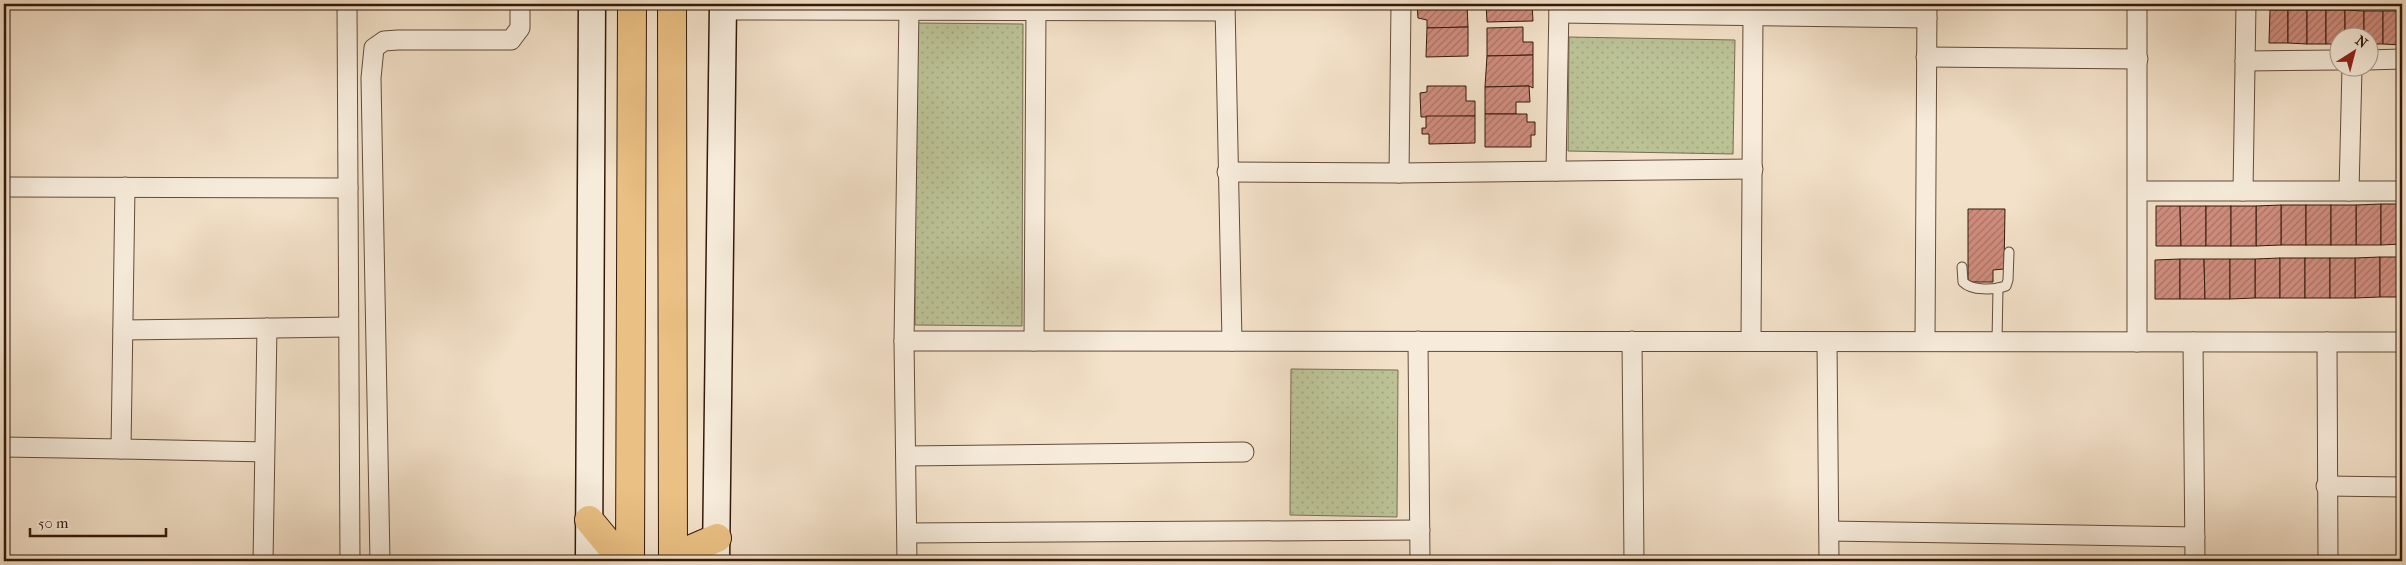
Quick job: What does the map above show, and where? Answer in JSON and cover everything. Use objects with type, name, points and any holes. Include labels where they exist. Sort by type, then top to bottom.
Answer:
[{"type":"main road","points":[[630,561],[632,4]]},
{"type":"main road","points":[[672,4],[673,559],[717,550]]},
{"type":"main road","points":[[589,520],[623,561]]},
{"type":"street","points":[[347,4],[350,561]]},
{"type":"street","points":[[380,561],[371,78],[374,48],[384,41],[398,40],[511,40],[520,28],[520,4]]},
{"type":"street","points":[[588,561],[592,4]]},
{"type":"street","points":[[1399,173],[1401,4]]},
{"type":"street","points":[[2137,4],[2139,191],[2137,342]]},
{"type":"street","points":[[2243,191],[2246,4]]},
{"type":"street","points":[[717,550],[723,7],[1036,10],[1225,7],[1232,341]]},
{"type":"street","points":[[1556,171],[1559,8],[1753,15],[1927,11],[1925,342]]},
{"type":"street","points":[[907,561],[904,341],[909,9]]},
{"type":"street","points":[[1034,341],[1036,10]]},
{"type":"street","points":[[1751,341],[1753,15]]},
{"type":"street","points":[[1926,57],[2138,59]]},
{"type":"street","points":[[2378,60],[2402,59]]},
{"type":"street","points":[[2245,61],[2328,60]]},
{"type":"street","points":[[2349,191],[2352,78]]},
{"type":"street","points":[[1227,172],[1399,173],[1753,169]]},
{"type":"street","points":[[4,187],[348,188]]},
{"type":"street","points":[[120,449],[125,187]]},
{"type":"street","points":[[2139,191],[2402,191]]},
{"type":"street","points":[[123,330],[348,327]]},
{"type":"street","points":[[263,561],[267,328]]},
{"type":"street","points":[[904,341],[2402,342]]},
{"type":"street","points":[[1418,341],[1420,561]]},
{"type":"street","points":[[1632,341],[1634,561]]},
{"type":"street","points":[[1827,342],[1829,561]]},
{"type":"street","points":[[2193,342],[2194,561]]},
{"type":"street","points":[[2327,342],[2326,486],[2328,561]]},
{"type":"street","points":[[4,446],[264,452]]},
{"type":"street","points":[[906,456],[1244,452]]},
{"type":"street","points":[[2326,486],[2402,486]]},
{"type":"street","points":[[908,532],[1420,530]]},
{"type":"street","points":[[1829,531],[2195,537]]},
{"type":"lane","points":[[1962,267],[1963,282],[1966,285],[1998,288],[2006,286],[2009,252]]},
{"type":"lane","points":[[1997,341],[1998,288]]},
{"type":"green space","points":[[916,23],[1023,24],[1022,326],[915,325]]},
{"type":"green space","points":[[1569,37],[1735,40],[1733,154],[1568,151]]},
{"type":"green space","points":[[1291,369],[1398,370],[1397,517],[1290,515]]},
{"type":"building","points":[[1417,4],[1467,4],[1468,27],[1427,28],[1427,20],[1418,18]]},
{"type":"building","points":[[1486,4],[1532,4],[1533,21],[1487,22]]},
{"type":"building","points":[[2270,10],[2288,10],[2288,43],[2269,43]]},
{"type":"building","points":[[2288,10],[2307,10],[2307,44],[2288,43]]},
{"type":"building","points":[[2307,10],[2326,10],[2326,44],[2307,44]]},
{"type":"building","points":[[2326,10],[2345,10],[2345,28],[2328,28],[2328,44],[2326,44]]},
{"type":"building","points":[[2345,10],[2364,11],[2364,28],[2345,28]]},
{"type":"building","points":[[2364,11],[2383,11],[2383,44],[2378,44],[2378,28],[2364,28]]},
{"type":"building","points":[[2383,11],[2402,11],[2402,45],[2383,44]]},
{"type":"building","points":[[1468,27],[1468,56],[1426,57],[1427,28]]},
{"type":"building","points":[[1523,27],[1523,42],[1533,42],[1533,55],[1487,56],[1487,28]]},
{"type":"building","points":[[1533,55],[1533,88],[1529,86],[1485,87],[1487,56]]},
{"type":"building","points":[[1427,86],[1466,86],[1466,101],[1475,101],[1475,116],[1421,117],[1420,93],[1427,92]]},
{"type":"building","points":[[1529,86],[1530,102],[1516,102],[1516,114],[1485,114],[1485,87]]},
{"type":"building","points":[[1485,114],[1527,114],[1527,122],[1535,122],[1535,135],[1531,135],[1531,147],[1485,147]]},
{"type":"building","points":[[1426,116],[1475,116],[1475,143],[1429,144],[1429,134],[1422,134],[1422,128],[1426,128]]},
{"type":"building","points":[[2381,204],[2381,245],[2356,245],[2356,205]]},
{"type":"building","points":[[2381,204],[2402,204],[2402,244],[2381,245]]},
{"type":"building","points":[[2281,205],[2306,205],[2306,245],[2281,245]]},
{"type":"building","points":[[2281,205],[2281,245],[2256,246],[2256,206]]},
{"type":"building","points":[[2306,205],[2331,205],[2331,245],[2306,245]]},
{"type":"building","points":[[2331,205],[2356,205],[2356,245],[2331,245]]},
{"type":"building","points":[[2156,206],[2180,206],[2181,246],[2156,246]]},
{"type":"building","points":[[2180,206],[2206,206],[2206,246],[2181,246]]},
{"type":"building","points":[[2206,206],[2231,206],[2231,246],[2206,246]]},
{"type":"building","points":[[2231,206],[2256,206],[2256,246],[2231,246]]},
{"type":"building","points":[[1968,209],[2005,209],[2004,269],[1993,270],[1993,282],[1968,282]]},
{"type":"building","points":[[2380,257],[2380,297],[2355,298],[2355,258]]},
{"type":"building","points":[[2380,257],[2402,257],[2402,297],[2380,297]]},
{"type":"building","points":[[2280,258],[2280,298],[2255,298],[2255,259]]},
{"type":"building","points":[[2280,258],[2305,258],[2305,298],[2280,298]]},
{"type":"building","points":[[2305,258],[2330,258],[2330,298],[2305,298]]},
{"type":"building","points":[[2330,258],[2355,258],[2355,298],[2330,298]]},
{"type":"building","points":[[2180,259],[2180,299],[2155,299],[2155,260]]},
{"type":"building","points":[[2180,259],[2204,259],[2205,299],[2180,299]]},
{"type":"building","points":[[2204,259],[2230,259],[2230,299],[2205,299]]},
{"type":"building","points":[[2230,259],[2255,259],[2255,298],[2230,299]]}]
